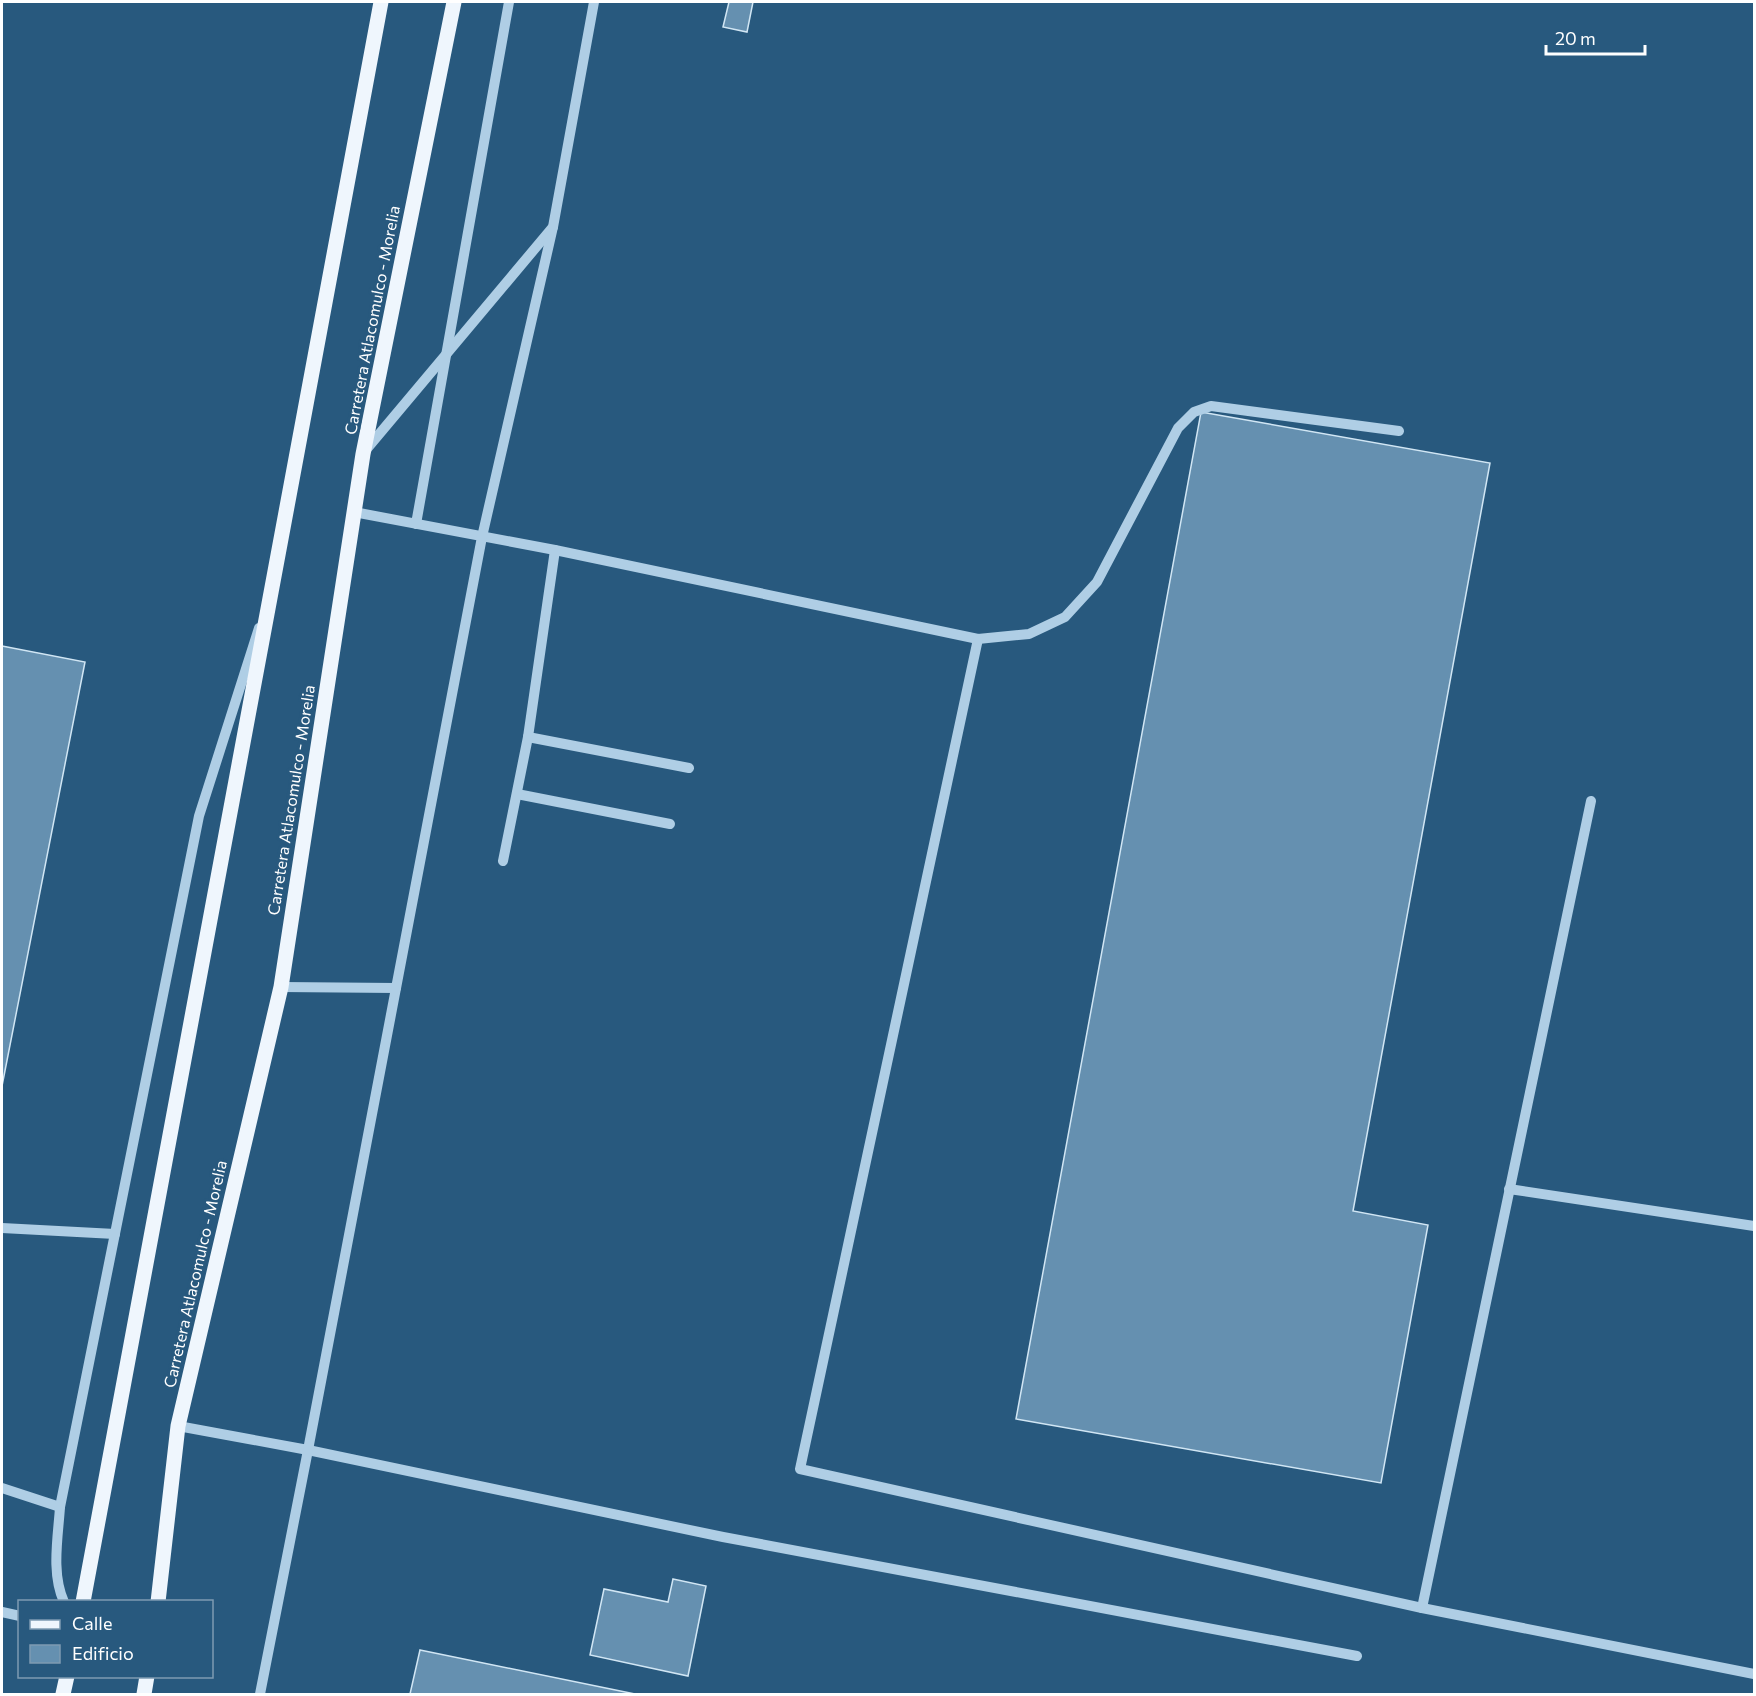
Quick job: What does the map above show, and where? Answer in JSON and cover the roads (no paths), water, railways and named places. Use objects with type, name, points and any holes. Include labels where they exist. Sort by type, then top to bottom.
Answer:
[{"type":"main road","points":[[83,1600],[381,2]]},
{"type":"main road","name":"Carretera Atlacomulco - Morelia","points":[[158,1600],[178,1426],[281,987],[363,454],[454,2]]},
{"type":"main road","points":[[63,1695],[67,1678]]},
{"type":"main road","points":[[144,1695],[147,1678]]},
{"type":"street","points":[[416,524],[509,2]]},
{"type":"street","points":[[260,1695],[482,537],[553,227],[594,2]]},
{"type":"street","points":[[363,454],[553,227]]},
{"type":"street","points":[[354,512],[555,550],[978,639],[1029,634],[1065,617],[1097,582],[1178,428],[1194,412],[1211,406],[1399,431]]},
{"type":"street","points":[[503,861],[528,737],[555,550]]},
{"type":"street","points":[[63,1600],[56,1561],[60,1507],[199,816],[270,593]]},
{"type":"street","points":[[978,639],[800,1468],[1422,1608],[1755,1674]]},
{"type":"street","points":[[528,737],[689,768]]},
{"type":"street","points":[[517,794],[670,824]]},
{"type":"street","points":[[1422,1608],[1591,801]]},
{"type":"street","points":[[281,987],[396,988]]},
{"type":"street","points":[[1509,1189],[1755,1226]]},
{"type":"street","points":[[2,1227],[115,1234]]},
{"type":"street","points":[[178,1426],[308,1450],[723,1537],[1357,1656]]},
{"type":"street","points":[[2,1488],[60,1507]]},
{"type":"street","points":[[2,1612],[18,1616]]}]
